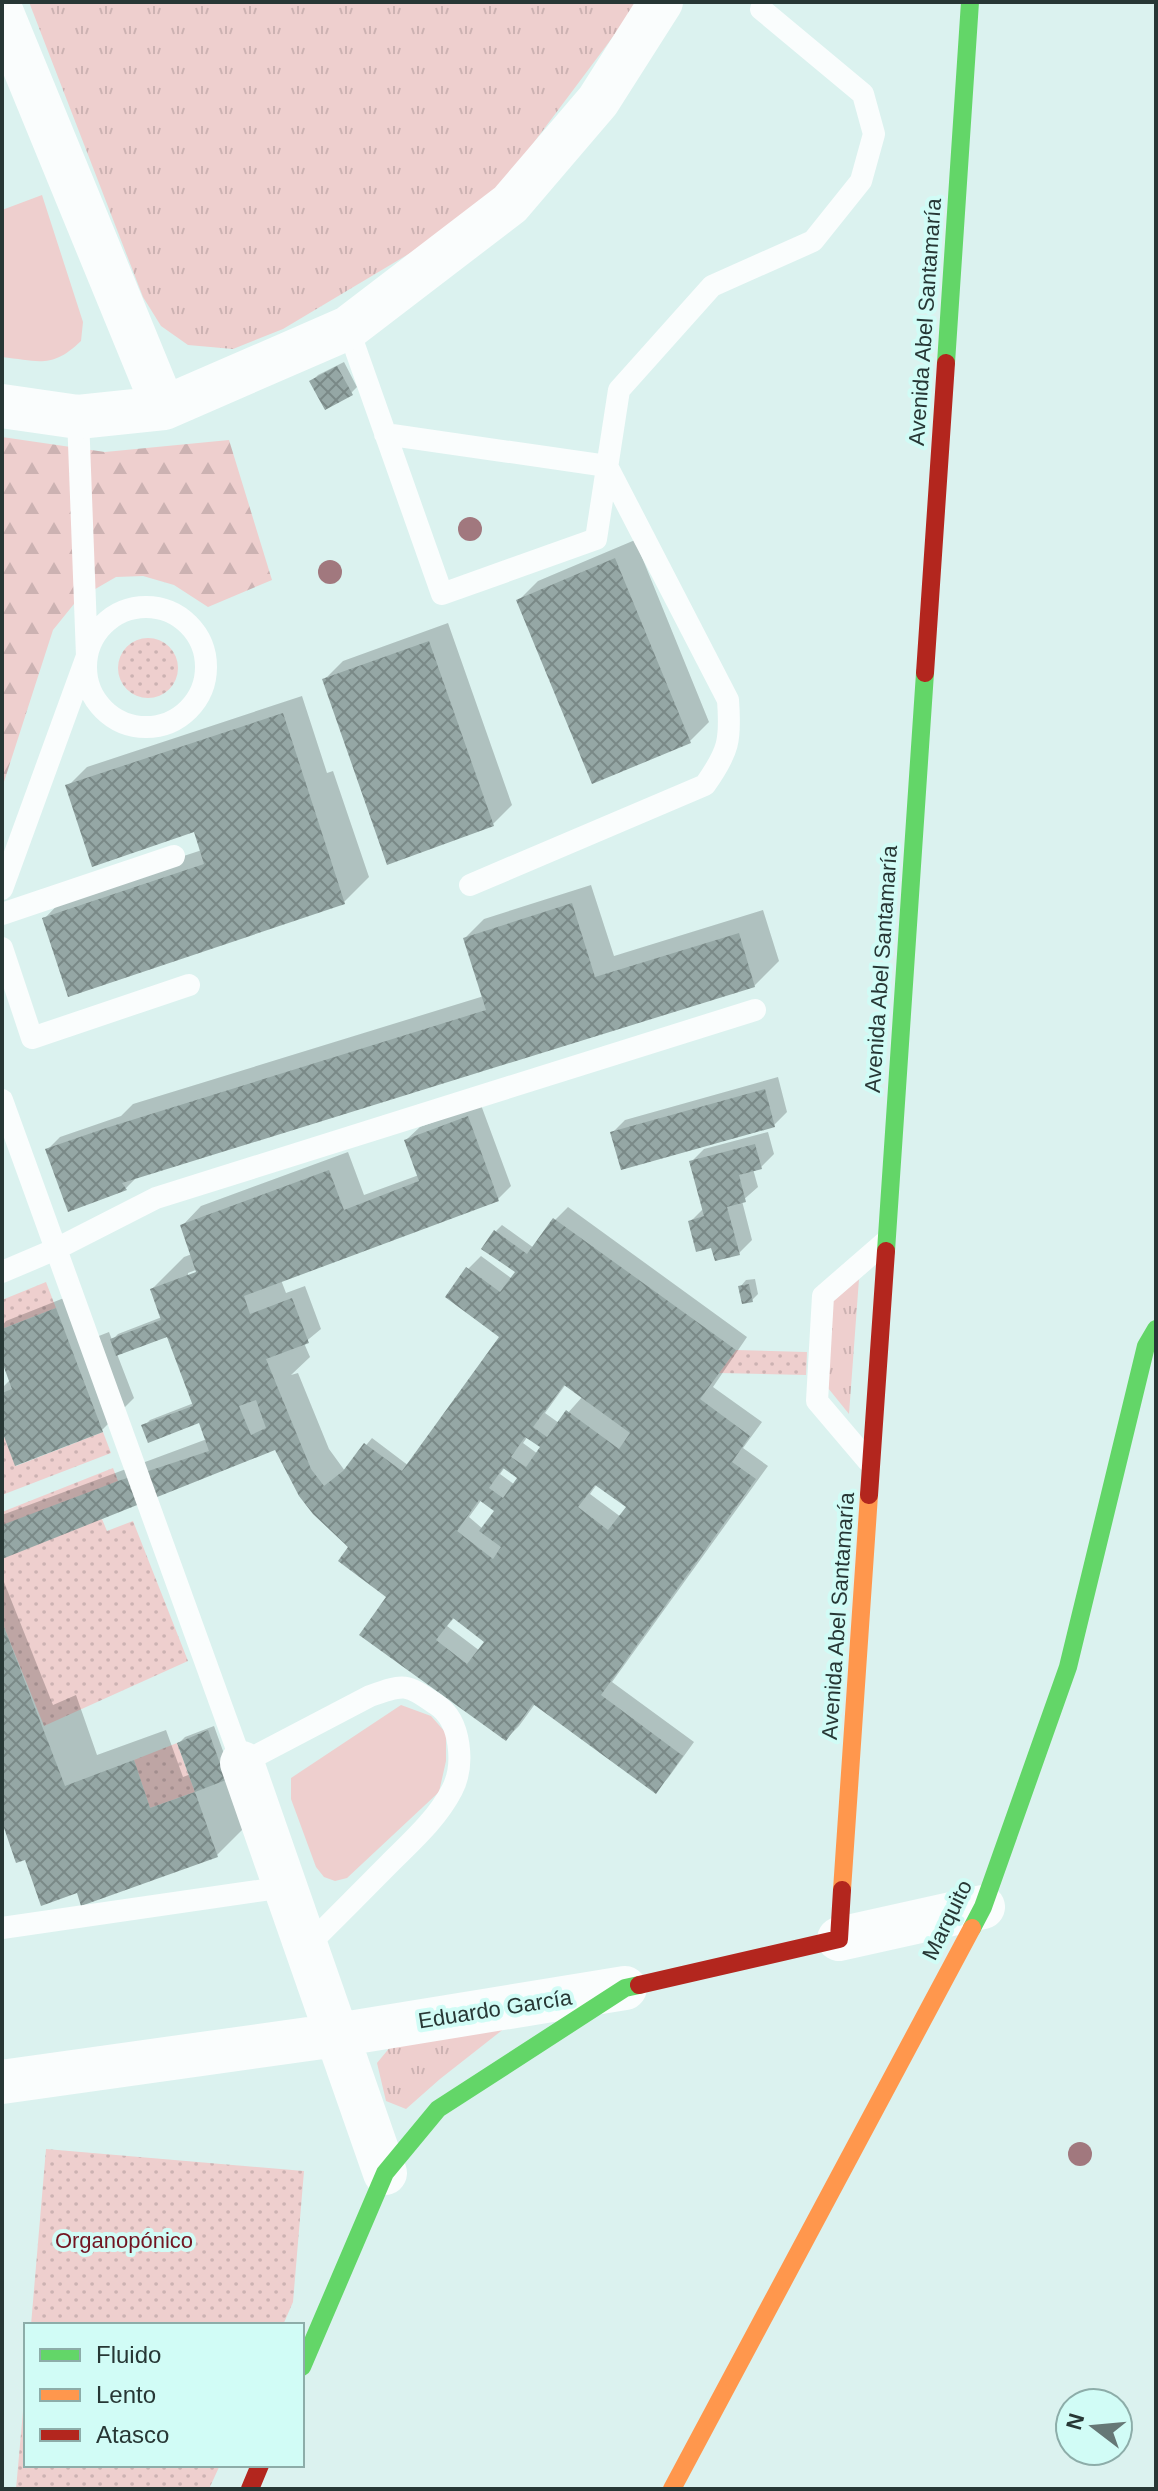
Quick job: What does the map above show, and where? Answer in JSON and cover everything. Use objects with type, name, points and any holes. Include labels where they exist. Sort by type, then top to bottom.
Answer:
[{"type":"main road","name":"Avenida Abel Santamaría","points":[[839,1939],[970,2]]},
{"type":"main road","name":"Marquito","points":[[672,2489],[983,1907],[1068,1667],[1146,1346],[1156,1329]]},
{"type":"main road","name":"Eduardo García","points":[[625,1988],[839,1939]]},
{"type":"main road","points":[[304,2362],[385,2173],[438,2109],[625,1988]]},
{"type":"main road","points":[[250,2489],[259,2467]]},
{"type":"street","points":[[2,406],[78,417],[164,408],[348,328],[510,204],[598,101],[661,2]]},
{"type":"street","points":[[2,13],[164,408]]},
{"type":"street","points":[[242,1763],[385,2173]]},
{"type":"street","name":"Eduardo García","points":[[839,1939],[983,1907]]},
{"type":"street","name":"Eduardo García","points":[[2,2082],[337,2035],[625,1988]]},
{"type":"lane","points":[[348,328],[442,594],[596,539],[619,390],[712,286],[813,241],[861,181],[874,134],[863,94],[761,9]]},
{"type":"lane","points":[[2,889],[87,656],[92,639],[103,625],[117,614],[133,608],[151,607],[175,615],[195,632],[205,657],[205,682],[199,697],[188,711],[158,727],[124,725],[98,704],[89,689],[86,673],[87,656],[78,417]]},
{"type":"lane","points":[[385,434],[607,466]]},
{"type":"lane","points":[[470,885],[705,785],[723,759],[730,728],[728,700],[607,466]]},
{"type":"lane","points":[[2,914],[174,856]]},
{"type":"lane","points":[[2,948],[32,1038],[189,985]]},
{"type":"lane","points":[[2,1272],[56,1249],[156,1198],[755,1010]]},
{"type":"lane","points":[[2,1100],[242,1763],[391,1688],[410,1687],[444,1710],[453,1725],[458,1739],[459,1765],[454,1787],[432,1822],[306,1947]]},
{"type":"lane","points":[[872,1466],[817,1401],[823,1296],[888,1239]]},
{"type":"lane","points":[[2,1928],[285,1887]]},
{"type":"green space","points":[[29,2],[639,2],[484,209],[283,329],[233,349],[188,345],[161,326],[143,297]]},
{"type":"green space","points":[[42,195],[83,322],[81,341],[62,356],[44,361],[2,357],[2,210]]},
{"type":"green space","points":[[2,437],[105,452],[229,440],[272,580],[208,607],[174,585],[143,576],[116,577],[78,599],[53,630],[2,788]]},
{"type":"green space","points":[[148,638],[159,640],[169,647],[176,657],[176,679],[169,689],[159,696],[148,698],[137,696],[127,689],[120,679],[118,668],[120,657],[127,647],[137,640]]},
{"type":"green space","points":[[859,1279],[849,1414],[828,1388],[833,1301]]},
{"type":"green space","points":[[46,1282],[56,1308],[2,1329],[2,1300]]},
{"type":"green space","points":[[736,1350],[807,1352],[806,1375],[719,1373]]},
{"type":"green space","points":[[2,1431],[16,1466],[103,1432],[111,1453],[2,1495]]},
{"type":"green space","points":[[113,1468],[118,1481],[91,1493],[107,1531],[133,1521],[188,1661],[44,1726],[2,1622],[2,1512]]},
{"type":"green space","points":[[401,1705],[431,1716],[446,1733],[446,1761],[439,1792],[347,1878],[335,1881],[324,1877],[316,1867],[291,1799],[291,1778]]},
{"type":"green space","points":[[177,1743],[195,1792],[150,1808],[134,1760]]},
{"type":"green space","points":[[510,2024],[406,2109],[386,2101],[377,2063],[391,2046]]},
{"type":"green space","name":"Organopónico","points":[[46,2149],[304,2171],[293,2302],[284,2323],[31,2323]]},
{"type":"green space","points":[[24,2400],[24,2467],[219,2467],[209,2489],[16,2489]]},
{"type":"building","points":[[337,366],[353,395],[325,410],[309,381]]},
{"type":"building","points":[[615,558],[691,743],[592,784],[516,600]]},
{"type":"building","points":[[429,641],[494,826],[387,865],[322,679]]},
{"type":"building","points":[[283,713],[345,904],[68,997],[42,918],[204,864],[194,832],[92,867],[65,785]]},
{"type":"building","points":[[572,903],[595,977],[739,933],[755,987],[122,1183],[127,1190],[68,1212],[45,1149],[486,1010],[463,938]]},
{"type":"building","points":[[765,1089],[775,1127],[621,1170],[610,1132]]},
{"type":"building","points":[[468,1116],[499,1201],[244,1296],[250,1314],[292,1298],[309,1343],[266,1359],[311,1469],[324,1486],[343,1471],[364,1443],[402,1471],[499,1337],[445,1297],[466,1267],[500,1292],[515,1272],[481,1249],[494,1230],[527,1254],[553,1218],[736,1350],[700,1399],[750,1436],[732,1462],[756,1479],[601,1695],[683,1756],[656,1794],[533,1704],[506,1741],[359,1635],[386,1597],[338,1561],[348,1547],[299,1496],[275,1450],[2,1559],[2,1525],[209,1451],[199,1423],[148,1443],[141,1425],[193,1406],[167,1337],[116,1356],[110,1339],[161,1320],[150,1289],[196,1272],[180,1225],[329,1170],[344,1210],[419,1181],[404,1140]],"holes":[[[564,1385],[630,1433],[619,1449],[566,1410],[547,1437],[533,1427]],[[256,1400],[266,1428],[251,1435],[239,1406]],[[525,1437],[540,1447],[526,1467],[511,1457]],[[503,1468],[517,1478],[503,1498],[489,1488]],[[595,1485],[626,1507],[608,1530],[578,1507]],[[479,1500],[494,1511],[479,1531],[501,1547],[493,1559],[457,1531]],[[453,1618],[484,1642],[467,1664],[436,1640]]]},
{"type":"building","points":[[755,1144],[762,1169],[739,1175],[746,1202],[727,1207],[740,1255],[715,1261],[711,1248],[696,1252],[688,1221],[704,1216],[689,1161]]},
{"type":"building","points":[[749,1284],[753,1302],[742,1304],[738,1286]]},
{"type":"building","points":[[56,1308],[103,1432],[15,1466],[2,1431],[2,1393],[12,1389],[2,1362],[2,1329]]},
{"type":"building","points":[[2,1622],[65,1786],[134,1760],[150,1808],[195,1792],[218,1857],[81,1906],[77,1893],[41,1906],[25,1860],[16,1863],[2,1822]]},
{"type":"building","points":[[208,1730],[226,1780],[195,1792],[177,1743]]},
{"type":"traffic: fast","points":[[946,363],[970,2]]},
{"type":"traffic: fast","points":[[886,1251],[925,673]]},
{"type":"traffic: fast","points":[[972,1928],[983,1907],[1068,1667],[1146,1346],[1156,1329]]},
{"type":"traffic: fast","points":[[304,2362],[385,2173],[438,2109],[625,1988],[639,1985]]},
{"type":"traffic: slow","points":[[842,1890],[869,1495]]},
{"type":"traffic: slow","points":[[672,2489],[972,1928]]},
{"type":"traffic: jam","points":[[925,673],[946,363]]},
{"type":"traffic: jam","points":[[869,1495],[886,1251]]},
{"type":"traffic: jam","points":[[639,1985],[839,1939],[842,1890]]},
{"type":"traffic: jam","points":[[250,2489],[259,2467]]}]
